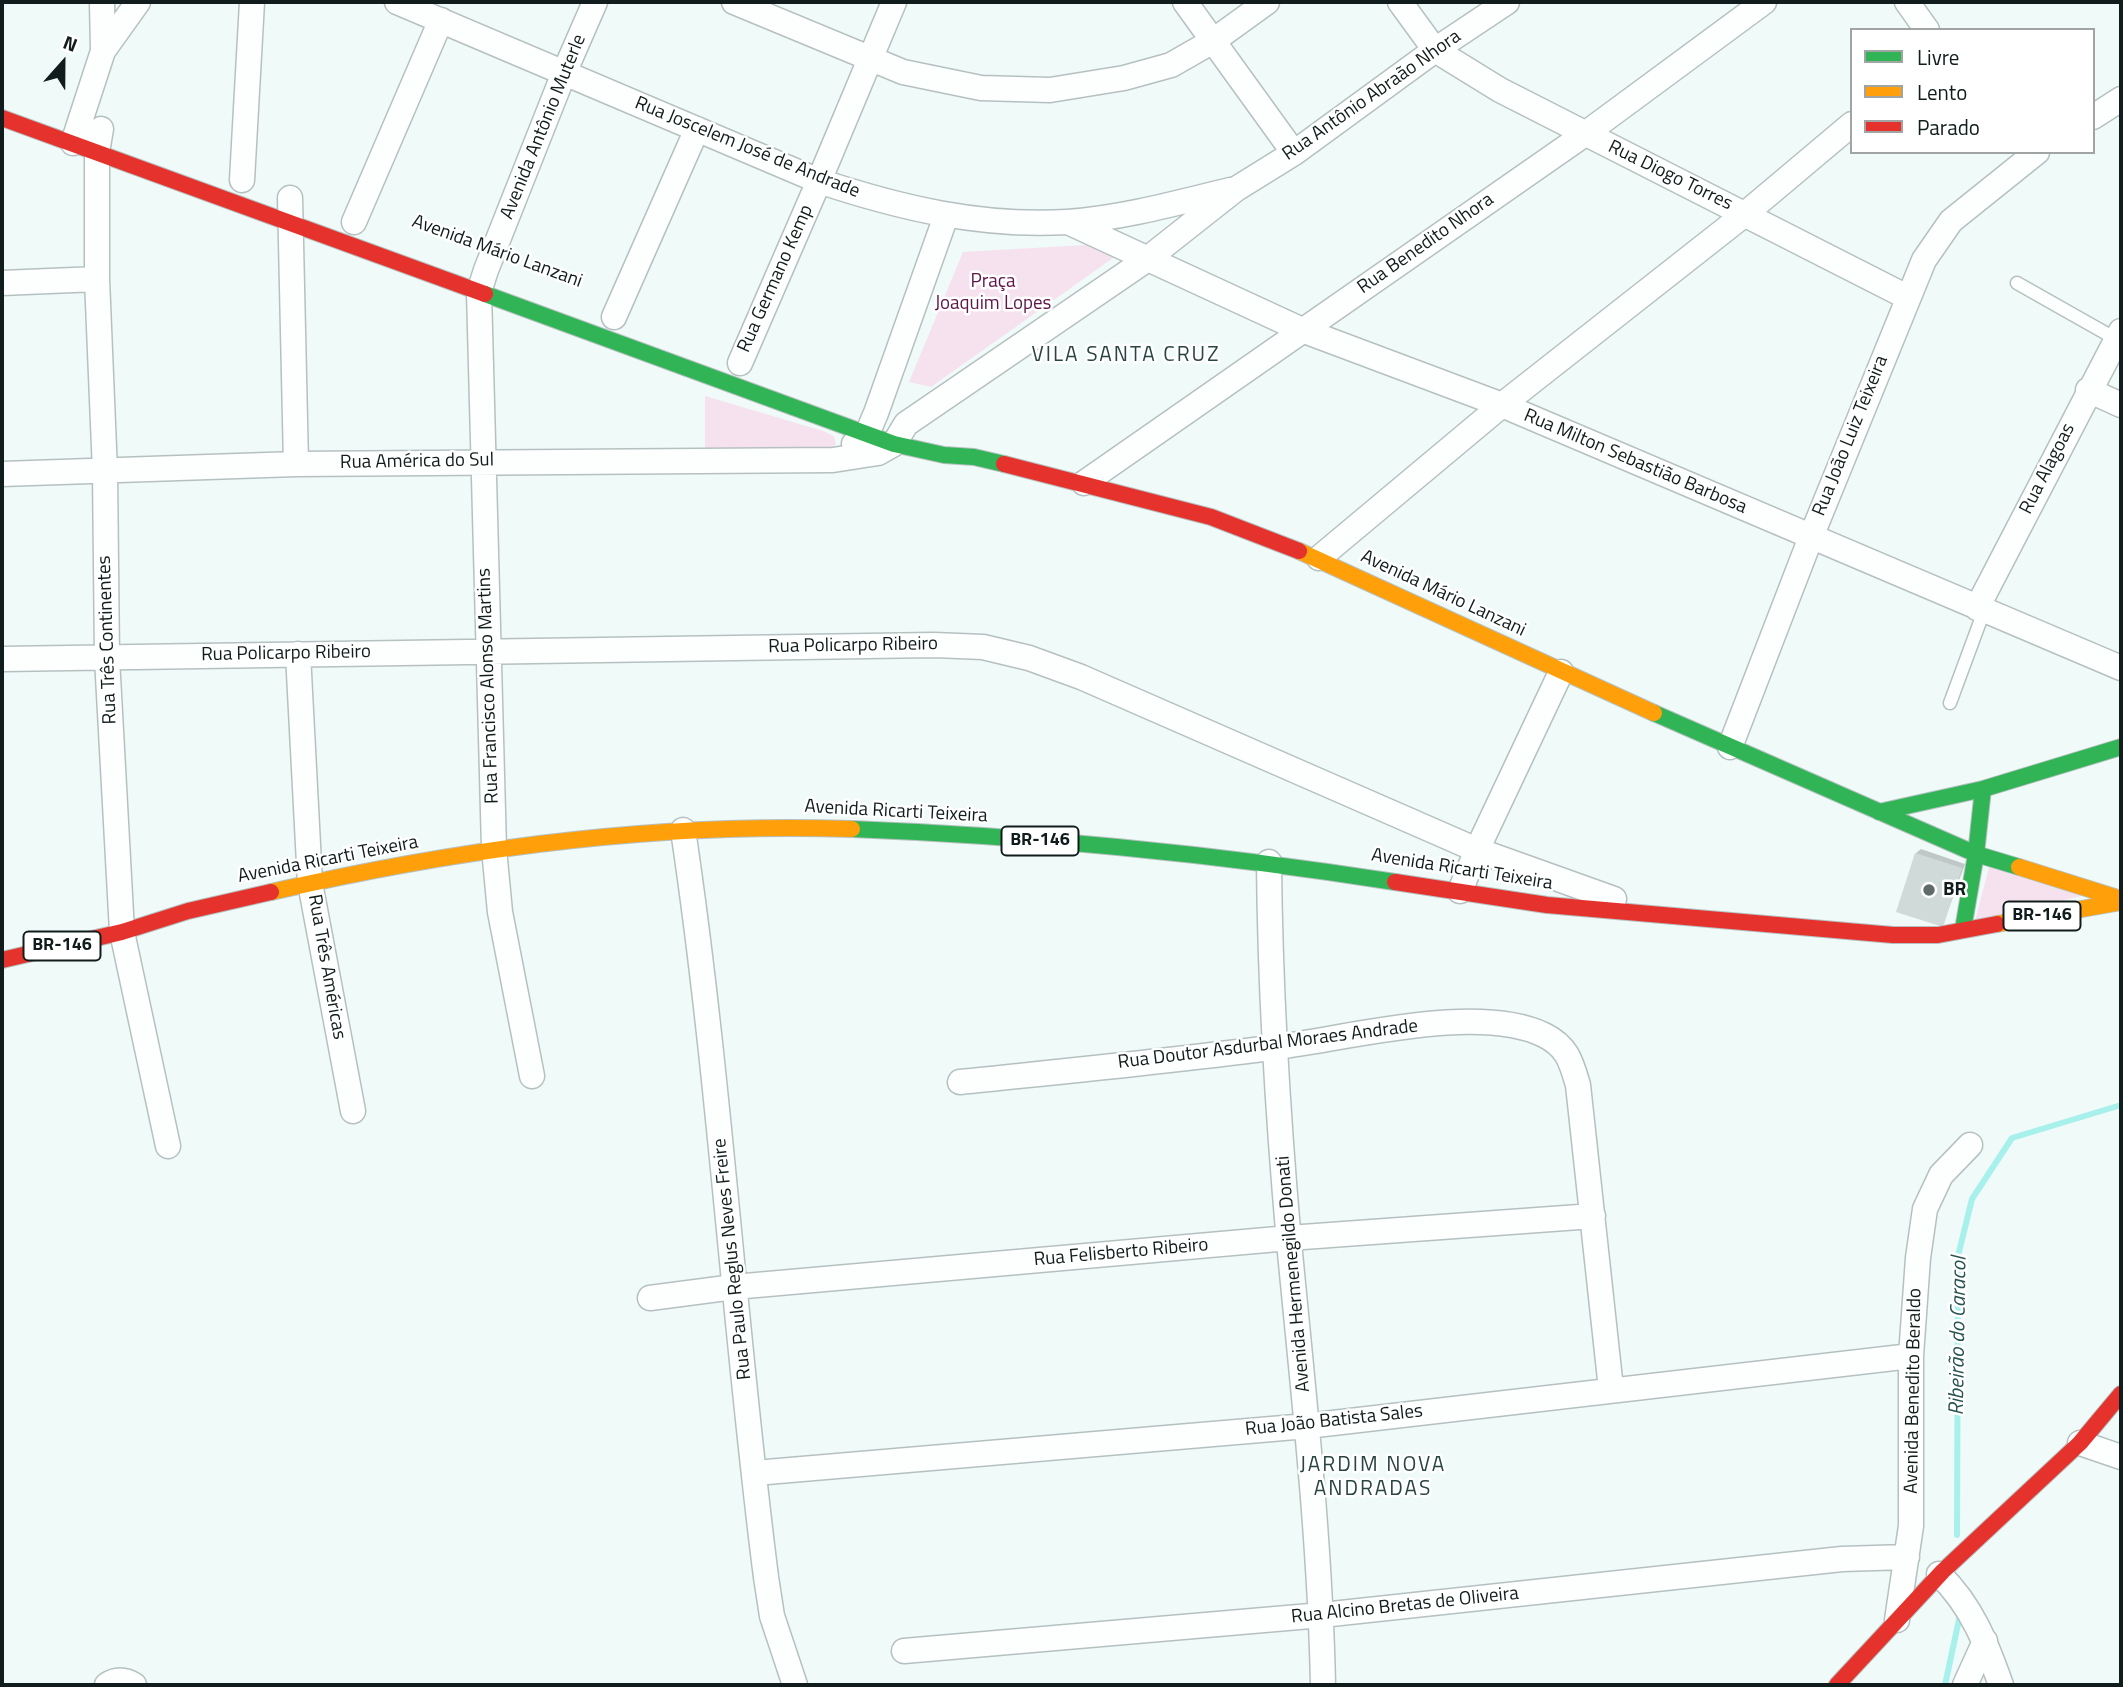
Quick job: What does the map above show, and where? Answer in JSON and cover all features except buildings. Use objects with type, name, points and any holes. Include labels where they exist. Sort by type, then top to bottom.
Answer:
[{"type":"street","points":[[102,2],[103,51]]},
{"type":"street","points":[[103,51],[138,2]]},
{"type":"street","points":[[242,180],[252,2]]},
{"type":"street","name":"Rua Joscelem José de Andrade","points":[[397,2],[819,181],[879,201],[946,216],[1013,222],[1068,222],[1143,210],[1236,189]]},
{"type":"street","name":"Avenida Antônio Muterle","points":[[484,275],[595,2]]},
{"type":"street","points":[[734,2],[903,72],[981,88],[1050,90],[1124,78],[1171,65],[1213,41],[1267,2]]},
{"type":"street","name":"Rua Germano Kemp","points":[[740,363],[894,2]]},
{"type":"street","points":[[1185,2],[1294,153]]},
{"type":"street","points":[[1400,2],[1435,50]]},
{"type":"street","name":"Rua Antônio Abraão Nhora","points":[[1236,189],[1294,153],[1435,50],[1507,2]]},
{"type":"street","name":"Rua Benedito Nhora","points":[[1084,483],[1585,134],[1764,2]]},
{"type":"street","points":[[1907,2],[1926,28]]},
{"type":"street","points":[[354,221],[441,20]]},
{"type":"street","name":"Rua Diogo Torres","points":[[1435,50],[1500,90],[1907,297]]},
{"type":"street","name":"Rua Três Continentes","points":[[103,51],[88,132],[104,472],[107,658],[122,932],[168,1146]]},
{"type":"street","points":[[2095,116],[2121,99]]},
{"type":"street","name":"Avenida Mário Lanzani","points":[[2,118],[88,132],[291,204],[974,457],[1211,517],[1319,558],[1561,672],[1976,854],[2121,900]]},
{"type":"street","points":[[1319,558],[1502,405],[1745,214],[1850,126]]},
{"type":"street","points":[[614,317],[697,129]]},
{"type":"street","name":"Rua João Luiz Teixeira","points":[[1730,747],[1811,537],[1924,260],[1951,221],[2027,155]]},
{"type":"street","points":[[917,435],[1236,189]]},
{"type":"street","points":[[291,204],[296,464]]},
{"type":"street","points":[[833,460],[869,418],[946,216]]},
{"type":"street","name":"Rua Milton Sebastião Barbosa","points":[[1068,222],[1302,330],[1502,405],[2121,668]]},
{"type":"street","name":"Rua Francisco Alonso Martins","points":[[484,275],[483,461],[494,849],[500,912],[532,1076]]},
{"type":"street","points":[[2,283],[97,279]]},
{"type":"street","name":"Rua Alagoas","points":[[1980,610],[2088,390],[2119,335]]},
{"type":"street","points":[[2088,390],[2121,405]]},
{"type":"street","name":"Avenida Mário Lanzani","points":[[869,418],[917,435],[944,455],[974,457]]},
{"type":"street","name":"Rua América do Sul","points":[[2,474],[296,464],[833,460],[878,453],[917,435]]},
{"type":"street","name":"Rua Policarpo Ribeiro","points":[[2,659],[934,645],[983,647],[1029,658],[1081,677],[1477,850],[1653,914]]},
{"type":"street","name":"Rua Três Américas","points":[[298,654],[310,883],[353,1111]]},
{"type":"street","points":[[1460,891],[1561,672]]},
{"type":"street","points":[[1879,812],[1983,789],[2121,747]]},
{"type":"street","points":[[1963,929],[1976,854],[1983,789]]},
{"type":"street","name":"Avenida Ricarti Teixeira","points":[[2,960],[122,932],[188,911],[310,883],[494,849],[683,830],[786,827],[1017,839],[1269,862],[1547,905],[1893,936],[1938,935],[1963,929]]},
{"type":"street","name":"Rua Paulo Reglus Neves Freire","points":[[683,830],[711,1039],[760,1533],[772,1616],[795,1685]]},
{"type":"street","name":"Avenida Hermenegildo Donati","points":[[1269,862],[1276,1048],[1289,1238],[1322,1615],[1323,1685]]},
{"type":"street","name":"BR-146","points":[[1963,929],[2121,900]]},
{"type":"street","name":"Rua Doutor Asdurbal Moraes Andrade","points":[[960,1082],[1276,1048],[1448,1022],[1500,1023],[1545,1035],[1569,1054],[1578,1085],[1592,1216]]},
{"type":"street","name":"Avenida Benedito Beraldo","points":[[1897,1621],[1911,1526],[1911,1356],[1918,1258],[1926,1209],[1941,1175],[1970,1145]]},
{"type":"street","points":[[1592,1216],[1611,1389]]},
{"type":"street","name":"Rua Felisberto Ribeiro","points":[[650,1298],[734,1287],[1289,1238],[1592,1216]]},
{"type":"street","name":"Rua João Batista Sales","points":[[755,1473],[1307,1426],[1911,1356]]},
{"type":"street","points":[[1837,1685],[1938,1576],[2080,1443],[2121,1394]]},
{"type":"street","points":[[2080,1443],[2121,1457]]},
{"type":"street","name":"Rua Alcino Bretas de Oliveira","points":[[904,1651],[1322,1615],[1842,1559],[1907,1557]]},
{"type":"street","points":[[1938,1576],[1964,1602],[1985,1641],[2001,1685]]},
{"type":"street","points":[[1965,1685],[1985,1641]]},
{"type":"street","points":[[107,1685],[114,1680],[128,1681],[134,1685]]},
{"type":"lane","points":[[2017,284],[2119,335]]},
{"type":"lane","points":[[1950,703],[1980,610]]},
{"type":"green space","name":"Praça Joaquim Lopes","points":[[1086,245],[1123,251],[931,387],[909,382],[963,252]]},
{"type":"green space","points":[[705,396],[823,431],[834,436],[836,444],[831,450],[705,450]]},
{"type":"green space","points":[[1989,867],[2082,896],[1975,921]]},
{"type":"waterway","name":"Ribeirão do Caracol","points":[[1957,1535],[1958,1256],[1972,1199],[2012,1138],[2121,1105]]},
{"type":"waterway","name":"Ribeirão do Caracol","points":[[1945,1685],[1960,1615]]},
{"type":"traffic: fast","points":[[485,294],[894,444],[1004,464]]},
{"type":"traffic: fast","points":[[1654,713],[1976,854],[2019,867]]},
{"type":"traffic: fast","points":[[1963,929],[1976,854],[1983,789],[2121,747]]},
{"type":"traffic: fast","points":[[1879,812],[1983,789]]},
{"type":"traffic: fast","points":[[852,829],[988,836],[1124,848],[1395,882]]},
{"type":"traffic: slow","points":[[1299,551],[1654,713]]},
{"type":"traffic: slow","points":[[271,892],[415,863],[560,841],[706,830],[852,829]]},
{"type":"traffic: slow","points":[[2019,867],[2121,899]]},
{"type":"traffic: slow","points":[[1997,924],[2121,902]]},
{"type":"traffic: jam","points":[[2,118],[485,294]]},
{"type":"traffic: jam","points":[[1004,464],[1211,517],[1299,551]]},
{"type":"traffic: jam","points":[[1395,882],[1547,905],[1893,935],[1938,935],[1997,924]]},
{"type":"traffic: jam","points":[[2,960],[122,932],[188,911],[271,892]]},
{"type":"traffic: jam","points":[[1837,1685],[1943,1571],[2080,1443],[2121,1394]]},
{"type":"place","name":"BR","points":[[1929,890]]},
{"type":"district","name":"VILA SANTA CRUZ","points":[[1126,356]]},
{"type":"district","name":"JARDIM NOVA ANDRADAS","points":[[1373,1478]]}]
